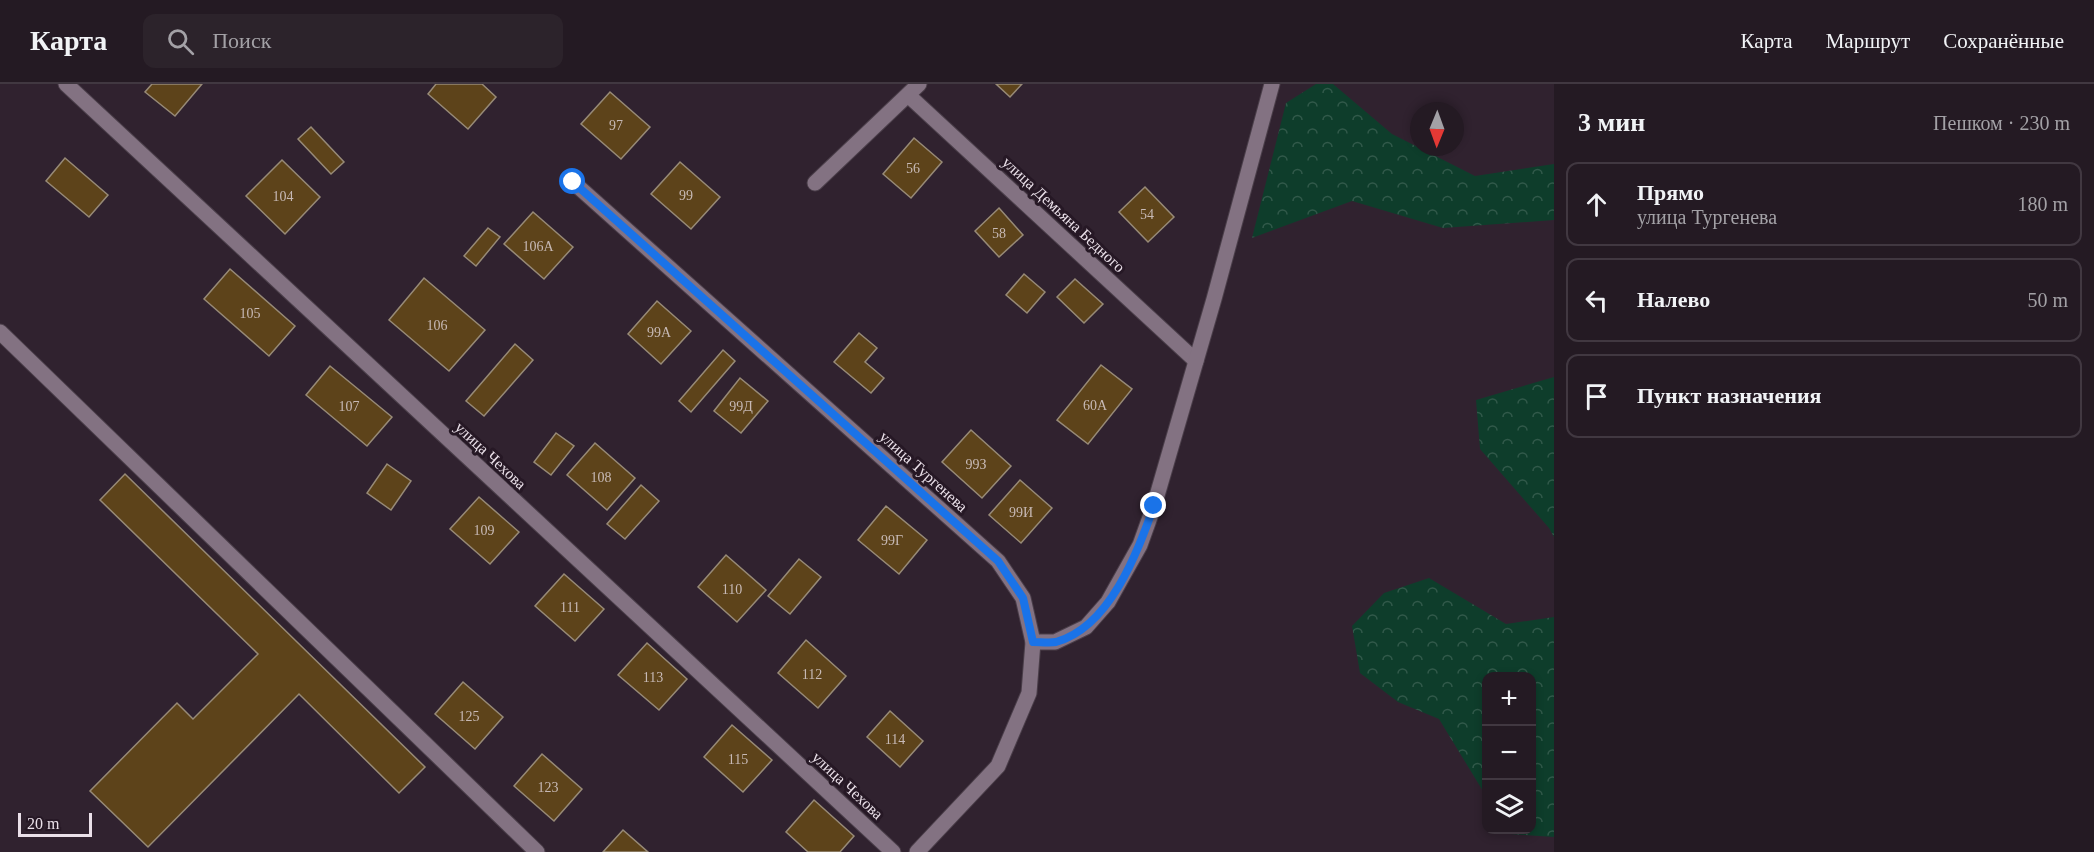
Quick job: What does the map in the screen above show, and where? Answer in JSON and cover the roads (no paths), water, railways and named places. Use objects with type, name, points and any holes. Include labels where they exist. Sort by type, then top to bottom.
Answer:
[{"type":"street","name":"улица Чехова","points":[[66,84],[893,852]]},
{"type":"street","points":[[1033,642],[1055,642],[1086,627],[1114,593],[1140,545],[1154,506],[1196,360],[1272,84]]},
{"type":"street","name":"улица Демьяна Бедного","points":[[815,183],[914,89],[1196,360]]},
{"type":"street","name":"улица Тургенева","points":[[573,182],[998,561],[1023,598],[1033,642],[1029,693],[998,766],[917,852]]},
{"type":"street","points":[[0,332],[537,852]]}]
